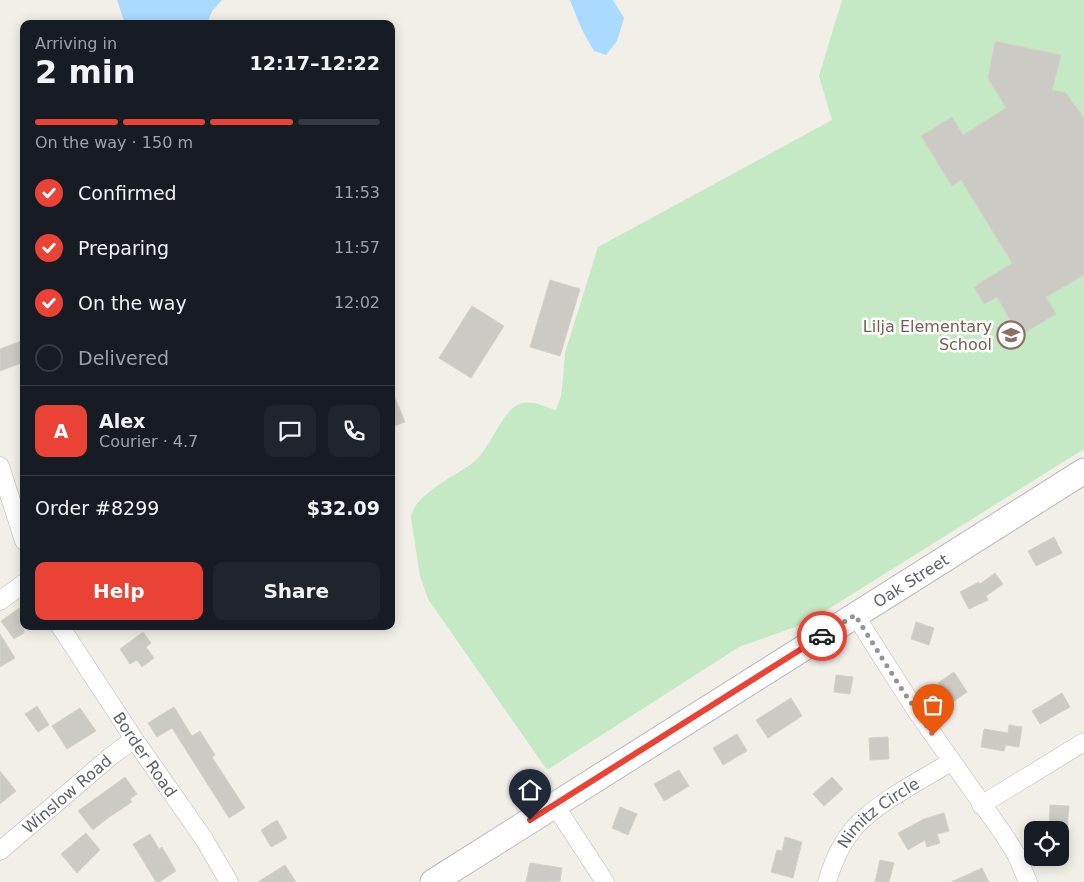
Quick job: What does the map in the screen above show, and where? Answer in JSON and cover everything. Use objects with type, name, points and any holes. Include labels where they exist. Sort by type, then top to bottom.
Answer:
[{"type":"street","points":[[0,466],[20,528]]},
{"type":"street","name":"Oak Street","points":[[433,882],[1084,471]]},
{"type":"street","points":[[0,601],[20,586]]},
{"type":"street","points":[[855,615],[899,685],[1016,854],[1028,882]]},
{"type":"street","name":"Border Road","points":[[63,630],[134,739],[204,839],[229,882]]},
{"type":"street","name":"Winslow Road","points":[[0,851],[134,739]]},
{"type":"street","points":[[981,804],[1084,742]]},
{"type":"street","name":"Nimitz Circle","points":[[827,882],[840,850],[856,827],[886,802],[951,762]]},
{"type":"street","points":[[554,804],[605,882]]},
{"type":"green space","points":[[842,0],[1084,0],[1084,449],[806,623],[739,647],[547,770],[428,599],[420,576],[411,518],[414,509],[427,493],[467,467],[481,455],[502,421],[513,408],[528,402],[556,410],[561,396],[565,353],[598,247],[832,120],[819,76]]},
{"type":"water","points":[[117,0],[222,0],[212,11],[209,20],[124,20]]},
{"type":"water","points":[[570,0],[613,0],[624,18],[617,41],[606,55],[594,51],[582,30]]},
{"type":"building","points":[[995,41],[1061,55],[1052,90],[1066,93],[1084,118],[1084,275],[1046,297],[1056,314],[1019,336],[997,297],[984,304],[974,287],[1012,263],[961,180],[952,186],[921,136],[952,117],[963,135],[1006,108],[988,78]]},
{"type":"building","points":[[550,280],[580,289],[560,356],[530,347]]},
{"type":"building","points":[[472,306],[504,326],[471,378],[439,358]]},
{"type":"building","points":[[20,342],[20,364],[0,371],[0,349]]},
{"type":"building","points":[[395,398],[405,422],[395,426]]},
{"type":"building","points":[[1054,537],[1062,553],[1036,566],[1028,551]]},
{"type":"building","points":[[995,573],[1003,584],[986,596],[988,600],[969,609],[960,592],[979,582],[980,584]]},
{"type":"building","points":[[19,608],[20,630],[24,630],[24,633],[14,639],[1,621]]},
{"type":"building","points":[[916,622],[934,628],[929,645],[911,639]]},
{"type":"building","points":[[143,632],[151,643],[146,647],[154,658],[142,667],[137,660],[130,664],[120,649]]},
{"type":"building","points":[[0,634],[15,658],[0,667]]},
{"type":"building","points":[[954,672],[967,692],[951,703],[938,683]]},
{"type":"building","points":[[836,675],[853,677],[850,694],[834,692]]},
{"type":"building","points":[[1062,693],[1070,707],[1040,724],[1032,711]]},
{"type":"building","points":[[791,698],[802,716],[768,738],[756,720]]},
{"type":"building","points":[[37,706],[49,725],[38,732],[25,714]]},
{"type":"building","points":[[174,707],[192,736],[200,731],[215,755],[212,757],[245,808],[229,818],[172,728],[157,737],[148,723]]},
{"type":"building","points":[[80,708],[96,731],[67,749],[52,726]]},
{"type":"building","points":[[1009,725],[1022,727],[1019,747],[1006,745],[1006,743],[1004,751],[981,747],[984,729],[1008,733]]},
{"type":"building","points":[[737,734],[747,751],[723,765],[713,748]]},
{"type":"building","points":[[888,737],[889,759],[870,760],[869,738]]},
{"type":"building","points":[[679,770],[689,786],[664,801],[654,784]]},
{"type":"building","points":[[0,771],[16,791],[0,804]]},
{"type":"building","points":[[125,777],[137,794],[130,799],[132,802],[93,830],[78,811]]},
{"type":"building","points":[[832,777],[843,789],[824,806],[813,794]]},
{"type":"building","points":[[1050,805],[1069,806],[1068,821],[1049,821]]},
{"type":"building","points":[[620,807],[637,814],[628,835],[612,828]]},
{"type":"building","points":[[944,813],[949,831],[937,834],[940,843],[927,847],[925,840],[908,850],[898,833],[924,819]]},
{"type":"building","points":[[277,820],[287,838],[271,847],[261,830]]},
{"type":"building","points":[[86,833],[100,850],[77,873],[61,854]]},
{"type":"building","points":[[150,834],[159,849],[162,847],[176,871],[159,882],[156,882],[133,844]]},
{"type":"building","points":[[785,837],[802,842],[793,878],[771,872],[777,850],[782,851]]},
{"type":"building","points":[[880,860],[894,863],[889,882],[875,882]]},
{"type":"building","points":[[530,863],[562,868],[560,881],[526,882]]},
{"type":"building","points":[[285,865],[296,882],[258,882]]},
{"type":"building","points":[[982,868],[989,882],[951,882]]},
{"type":"way so far","points":[[822,636],[855,615],[933,735]]},
{"type":"place","name":"Lilja Elementary School","points":[[1011,335]]},
{"type":"route","points":[[530,820],[822,636]]}]
